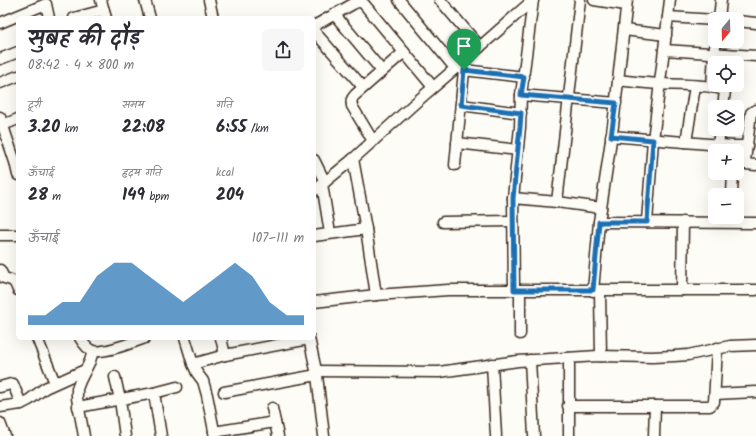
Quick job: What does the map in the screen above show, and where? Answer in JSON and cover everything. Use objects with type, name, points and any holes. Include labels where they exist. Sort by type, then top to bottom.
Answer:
[{"type":"street","points":[[145,0],[149,16]]},
{"type":"street","points":[[209,0],[213,16]]},
{"type":"street","points":[[399,0],[462,66],[524,77]]},
{"type":"street","points":[[440,0],[480,47]]},
{"type":"street","points":[[316,189],[353,160],[433,87],[462,66],[480,47],[533,0]]},
{"type":"street","points":[[520,334],[513,198],[521,113],[521,95],[533,0]]},
{"type":"street","points":[[557,202],[580,0]]},
{"type":"street","points":[[594,0],[627,2],[616,103],[599,222],[596,290],[601,356]]},
{"type":"street","points":[[647,222],[653,140],[670,0]]},
{"type":"street","points":[[720,12],[721,0]]},
{"type":"street","points":[[1,20],[50,2],[49,16]]},
{"type":"street","points":[[316,25],[353,4],[361,2],[433,87]]},
{"type":"street","points":[[80,16],[103,9]]},
{"type":"street","points":[[334,14],[382,71]]},
{"type":"street","points":[[668,17],[708,20]]},
{"type":"street","points":[[744,22],[756,23]]},
{"type":"street","points":[[624,30],[666,35]]},
{"type":"street","points":[[316,33],[363,88]]},
{"type":"street","points":[[714,56],[715,48]]},
{"type":"street","points":[[664,50],[756,56]]},
{"type":"street","points":[[373,141],[355,112],[351,102],[352,98],[404,52]]},
{"type":"street","points":[[0,59],[16,53]]},
{"type":"street","points":[[455,165],[461,105],[462,66]]},
{"type":"street","points":[[0,83],[16,77]]},
{"type":"street","points":[[618,80],[708,87]]},
{"type":"street","points":[[686,142],[695,86]]},
{"type":"street","points":[[521,95],[616,103]]},
{"type":"street","points":[[461,105],[521,113]]},
{"type":"street","points":[[756,110],[751,113],[745,162],[746,164],[756,164]]},
{"type":"street","points":[[16,119],[1,121],[16,158]]},
{"type":"street","points":[[611,136],[708,144]]},
{"type":"street","points":[[457,143],[518,150]]},
{"type":"street","points":[[353,160],[366,229],[376,295]]},
{"type":"street","points":[[316,165],[324,183],[330,234]]},
{"type":"street","points":[[513,198],[601,208]]},
{"type":"street","points":[[443,222],[513,221]]},
{"type":"street","points":[[599,222],[708,221]]},
{"type":"street","points":[[682,290],[683,222]]},
{"type":"street","points":[[744,222],[756,223]]},
{"type":"street","points":[[316,236],[366,229]]},
{"type":"street","points":[[0,233],[16,235]]},
{"type":"street","points":[[0,270],[4,278],[12,280],[16,286]]},
{"type":"street","points":[[316,302],[376,295],[448,290],[756,290]]},
{"type":"street","points":[[38,340],[55,383]]},
{"type":"street","points":[[81,340],[86,347],[93,351],[102,352],[126,341]]},
{"type":"street","points":[[186,340],[193,364],[203,381],[214,434],[275,422]]},
{"type":"street","points":[[221,340],[225,355]]},
{"type":"street","points":[[193,364],[225,355],[304,340]]},
{"type":"street","points":[[309,340],[316,373],[324,436]]},
{"type":"street","points":[[224,392],[316,373],[439,372],[530,360],[601,356],[674,356],[688,355],[730,346],[756,345]]},
{"type":"street","points":[[568,406],[710,406],[714,402],[715,394],[717,348]]},
{"type":"street","points":[[84,436],[78,407],[77,389],[93,351]]},
{"type":"street","points":[[569,358],[569,436]]},
{"type":"street","points":[[530,360],[534,436]]},
{"type":"street","points":[[492,364],[496,436]]},
{"type":"street","points":[[0,407],[21,404],[55,383],[85,370]]},
{"type":"street","points":[[115,377],[125,436]]},
{"type":"street","points":[[0,387],[13,384],[21,404]]},
{"type":"street","points":[[78,407],[120,400],[177,387]]},
{"type":"street","points":[[715,394],[756,392]]},
{"type":"street","points":[[154,393],[161,436]]},
{"type":"street","points":[[654,436],[655,406]]},
{"type":"street","points":[[272,408],[278,436]]},
{"type":"street","points":[[0,423],[5,436]]},
{"type":"route","points":[[464,70],[524,77],[521,95],[616,103],[611,136],[653,140],[647,222],[599,222],[593,290],[514,290],[513,198],[521,113],[461,105],[464,70]]}]
